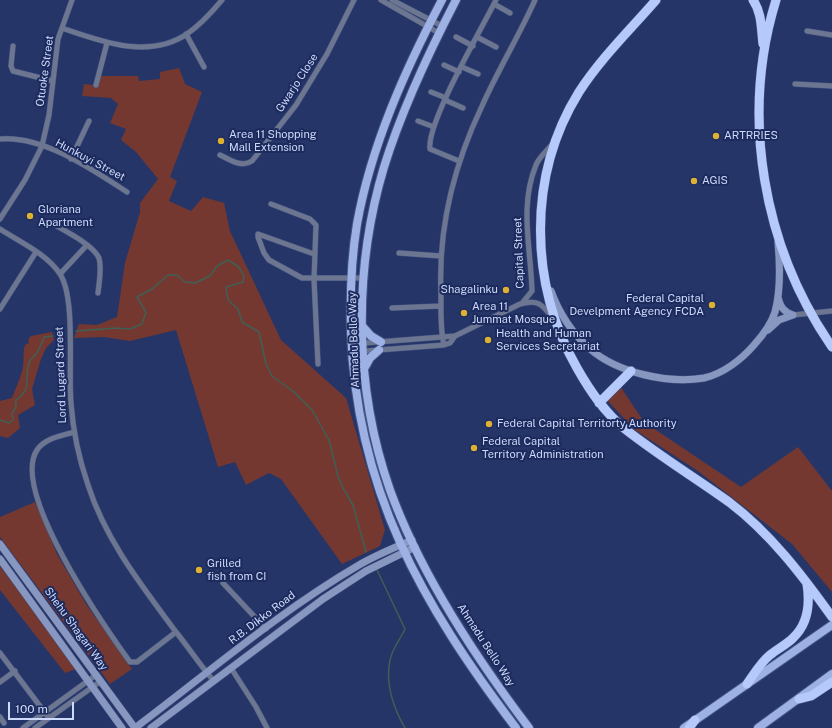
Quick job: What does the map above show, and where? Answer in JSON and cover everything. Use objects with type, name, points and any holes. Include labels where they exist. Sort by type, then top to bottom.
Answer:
[{"type":"highway","points":[[656,0],[609,53],[579,93],[559,134],[547,170],[541,199],[540,227],[542,265],[554,318],[560,337],[590,392],[599,403],[624,428],[658,455],[729,502],[764,533],[807,582],[832,617]]},
{"type":"highway","points":[[639,19],[660,0]]},
{"type":"highway","points":[[753,0],[761,20],[764,55]]},
{"type":"highway","points":[[776,0],[764,55],[759,111],[761,162],[766,192],[777,235],[799,293],[832,347]]},
{"type":"highway","points":[[599,403],[631,371]]},
{"type":"highway","points":[[747,684],[769,656],[793,638],[801,628],[807,614],[809,599],[807,582]]},
{"type":"highway","points":[[799,699],[812,696],[828,685]]},
{"type":"highway","points":[[688,728],[695,720]]},
{"type":"main road","name":"Ahmadu Bello Way","points":[[442,0],[398,92],[373,163],[357,224],[351,278],[352,348],[355,393],[366,446],[379,492],[402,549],[450,635],[516,728]]},
{"type":"main road","name":"Ahmadu Bello Way","points":[[456,0],[410,96],[384,168],[370,226],[363,278],[363,347],[365,368],[370,412],[384,471],[400,515],[441,597],[506,697],[529,728]]},
{"type":"main road","points":[[363,327],[380,346],[370,358],[365,368]]},
{"type":"main road","points":[[684,728],[832,625]]},
{"type":"main road","points":[[758,728],[832,674]]},
{"type":"street","name":"Otuoke Street","points":[[0,219],[24,180],[42,146],[49,114],[55,56],[62,28],[72,0]]},
{"type":"street","points":[[62,28],[107,43],[134,47],[147,47],[163,44],[186,34],[207,17],[222,0]]},
{"type":"street","name":"Gwarjo Close","points":[[220,155],[241,165],[246,165],[252,161],[296,105],[327,54],[354,0]]},
{"type":"street","points":[[392,0],[441,30]]},
{"type":"street","points":[[447,344],[443,330],[441,306],[440,256],[446,208],[458,161],[482,105],[535,0]]},
{"type":"street","points":[[382,1],[441,30]]},
{"type":"street","points":[[458,161],[430,150],[434,127],[460,69],[495,2],[510,13]]},
{"type":"street","points":[[807,31],[832,35]]},
{"type":"street","points":[[186,34],[204,67]]},
{"type":"street","points":[[456,37],[473,46]]},
{"type":"street","points":[[477,37],[496,46]]},
{"type":"street","points":[[96,85],[107,43]]},
{"type":"street","points":[[13,46],[11,66],[13,71],[52,80]]},
{"type":"street","points":[[444,65],[478,74]]},
{"type":"street","points":[[795,84],[832,86]]},
{"type":"street","points":[[431,92],[462,108]]},
{"type":"street","points":[[418,121],[434,127]]},
{"type":"street","points":[[71,159],[89,122]]},
{"type":"street","name":"Capital Street","points":[[520,304],[532,291],[526,231],[531,180],[536,163],[559,134]]},
{"type":"street","name":"Hunkuyi Street","points":[[0,139],[24,140],[42,146],[71,159],[128,192]]},
{"type":"street","points":[[271,204],[314,222],[316,230],[314,280],[318,364]]},
{"type":"street","points":[[48,221],[87,246],[99,259],[98,293]]},
{"type":"street","name":"Lord Lugard Street","points":[[0,229],[36,252],[49,262],[60,274],[65,285],[69,307],[71,402],[74,432],[88,486],[112,541],[130,569],[207,674],[213,680]]},
{"type":"street","points":[[314,254],[258,234],[264,253],[269,260],[291,274],[314,280],[363,278]]},
{"type":"street","points":[[765,333],[775,312],[778,292],[780,260],[777,235]]},
{"type":"street","points":[[60,274],[87,246]]},
{"type":"street","points":[[0,309],[36,252]]},
{"type":"street","points":[[400,253],[440,256]]},
{"type":"street","points":[[542,265],[556,306],[570,327],[590,349],[631,371],[646,376],[675,379],[705,378],[743,358],[765,333],[779,320],[810,312],[832,311]]},
{"type":"street","points":[[778,292],[781,307],[793,316]]},
{"type":"street","name":"Capital Street","points":[[352,348],[380,346],[455,336],[520,304],[530,301],[539,304],[554,318]]},
{"type":"street","points":[[392,308],[441,306]]},
{"type":"street","points":[[352,348],[447,344],[455,336]]},
{"type":"street","points":[[74,432],[48,440],[41,445],[32,464],[35,490],[48,527],[77,582],[130,662],[137,662],[176,632]]},
{"type":"street","name":"Shehu Shagari Way","points":[[0,544],[135,728]]},
{"type":"street","name":"R.B. Dikko Road","points":[[135,728],[266,628],[330,583],[381,554],[402,549],[414,544]]},
{"type":"street","name":"R.B. Dikko Road","points":[[151,728],[294,619],[402,549]]},
{"type":"street","name":"Shehu Shagari Way","points":[[0,559],[122,728]]},
{"type":"street","points":[[223,583],[266,628]]},
{"type":"street","points":[[0,652],[49,718]]},
{"type":"street","points":[[231,668],[256,707],[267,728]]},
{"type":"street","points":[[0,682],[14,671]]},
{"type":"street","points":[[23,728],[44,711],[96,675]]},
{"type":"street","points":[[36,728],[92,686],[101,681]]},
{"type":"street","points":[[126,716],[135,719],[149,717]]},
{"type":"street","points":[[0,717],[4,723]]},
{"type":"street","points":[[154,728],[160,721]]},
{"type":"shaded area","points":[[179,68],[185,84],[202,92],[170,177],[177,181],[169,201],[191,211],[203,197],[224,203],[230,231],[281,340],[346,398],[385,530],[380,546],[342,564],[281,479],[269,473],[246,485],[235,462],[218,467],[176,330],[130,341],[104,337],[74,338],[79,324],[97,325],[117,317],[125,263],[140,212],[140,203],[158,179],[136,152],[121,140],[126,129],[110,123],[118,104],[111,98],[82,96],[84,84],[93,85],[96,76],[138,76],[139,81],[160,79],[160,72]]},
{"type":"shaded area","points":[[52,332],[54,340],[46,348],[41,359],[32,389],[35,405],[18,415],[20,428],[8,438],[0,436],[0,401],[12,398],[22,371],[25,345],[29,343],[28,340],[31,336]]},
{"type":"shaded area","points":[[620,386],[644,422],[741,487],[798,447],[832,491],[832,592],[792,544],[698,471],[635,430],[606,399]]},
{"type":"shaded area","points":[[35,502],[57,554],[86,604],[132,669],[110,684],[0,537],[0,517]]},
{"type":"shaded area","points":[[0,566],[76,669],[65,673],[0,590]]},
{"type":"waterway","points":[[76,331],[116,328],[130,329],[142,324],[146,312],[137,297],[152,289],[168,275],[177,275],[185,282],[195,283],[210,276],[217,266],[228,260],[239,267],[244,276],[243,282],[226,287],[228,300],[238,309],[242,322],[259,332],[266,364],[272,376],[293,391],[312,410],[329,440],[338,476],[353,505],[366,552]]},
{"type":"waterway","points":[[0,420],[9,423],[13,420],[12,413],[16,407],[16,400],[22,395],[27,386],[27,372],[30,361],[39,350],[44,337],[53,336]]},
{"type":"waterway","points":[[377,570],[405,629],[391,656],[389,669],[389,687],[391,695],[405,728]]},
{"type":"place","name":"ARTRRIES","points":[[716,136]]},
{"type":"place","name":"Area 11 Shopping Mall Extension","points":[[221,141]]},
{"type":"place","name":"AGIS","points":[[694,181]]},
{"type":"place","name":"Gloriana Apartment","points":[[30,216]]},
{"type":"place","name":"Shagalinku","points":[[506,290]]},
{"type":"place","name":"Federal Capital Develpment Agency FCDA","points":[[712,305]]},
{"type":"place","name":"Area 11 Jummat Mosque","points":[[464,313]]},
{"type":"place","name":"Health and Human Services Secretariat","points":[[488,340]]},
{"type":"place","name":"Federal Capital Territorty Authority","points":[[489,424]]},
{"type":"place","name":"Federal Capital Territory Administration","points":[[474,448]]},
{"type":"place","name":"Grilled fish from CI","points":[[199,570]]}]
